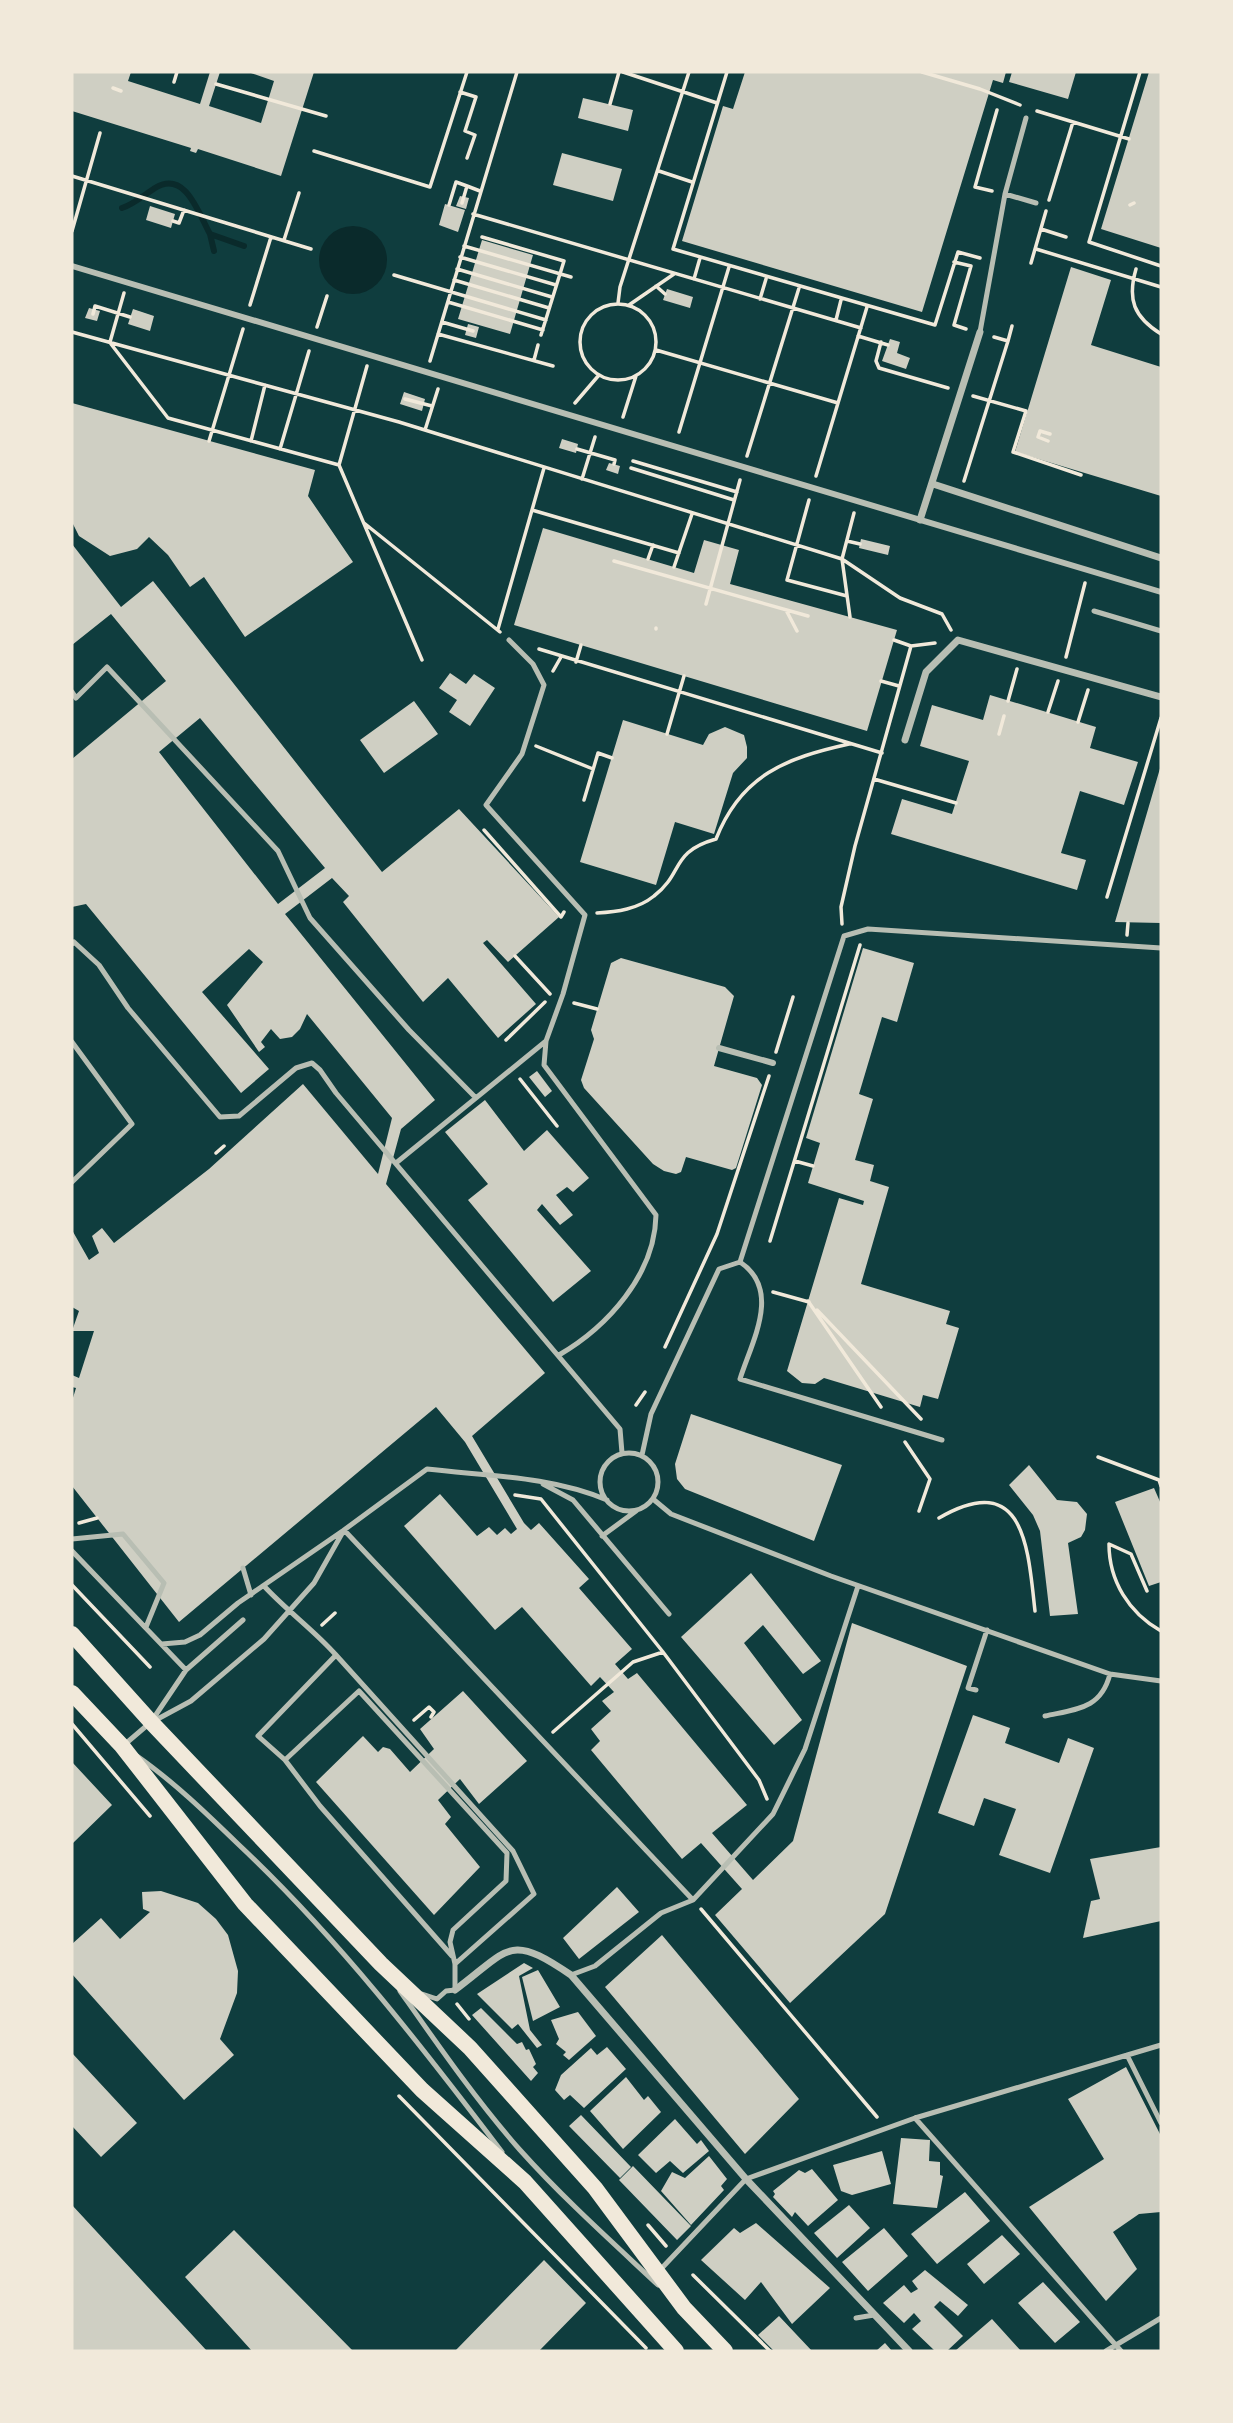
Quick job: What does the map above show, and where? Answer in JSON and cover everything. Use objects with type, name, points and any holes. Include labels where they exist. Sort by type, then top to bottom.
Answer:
[{"type":"main road","points":[[72,1634],[151,1722],[381,1964],[470,2048],[595,2188],[684,2308],[725,2351]]},
{"type":"main road","points":[[72,1693],[122,1746],[245,1904],[415,2082],[525,2182],[676,2351]]},
{"type":"street","points":[[72,266],[1161,592]]},
{"type":"street","points":[[920,520],[980,332]]},
{"type":"street","points":[[933,484],[1161,558]]},
{"type":"street","points":[[905,740],[926,672],[958,640],[1161,697]]},
{"type":"street","points":[[719,1048],[773,1063]]},
{"type":"street","points":[[455,1990],[509,1950],[525,1948],[539,1953],[571,1975],[746,2179],[909,2351]]},
{"type":"lane","points":[[980,332],[1005,194],[1026,118]]},
{"type":"lane","points":[[1005,194],[1036,203]]},
{"type":"lane","points":[[1094,611],[1161,631]]},
{"type":"lane","points":[[509,639],[533,664],[544,685],[527,743],[515,768],[486,805],[584,915],[563,994],[542,1057],[547,1072],[656,1215],[656,1228],[646,1256],[620,1307],[581,1343],[559,1355]]},
{"type":"lane","points":[[72,692],[76,698],[107,667],[278,851],[310,918],[409,1030],[475,1097]]},
{"type":"lane","points":[[740,1262],[844,936],[868,929],[1161,947]]},
{"type":"lane","points":[[72,944],[74,942],[99,964],[128,1008],[220,1117],[239,1116],[296,1068],[312,1063],[320,1070],[620,1429],[622,1453]]},
{"type":"lane","points":[[396,1163],[546,1041]]},
{"type":"lane","points":[[72,1042],[132,1124],[72,1182]]},
{"type":"lane","points":[[740,1262],[753,1271],[761,1289],[764,1306],[740,1379],[942,1440]]},
{"type":"lane","points":[[642,1455],[651,1414],[706,1290],[719,1269],[740,1262]]},
{"type":"lane","points":[[602,1536],[653,1499],[659,1479],[650,1461],[642,1455],[622,1453],[613,1457],[602,1473],[600,1483],[607,1500]]},
{"type":"lane","points":[[162,1644],[185,1642],[200,1635],[251,1595],[427,1469],[537,1481],[580,1490],[607,1500],[622,1510],[638,1509]]},
{"type":"lane","points":[[537,1481],[573,1500],[669,1614]]},
{"type":"lane","points":[[653,1499],[671,1514],[858,1586],[1110,1674],[1161,1681]]},
{"type":"lane","points":[[344,1530],[314,1583],[290,1613],[191,1701],[151,1722],[122,1746],[172,1781],[275,1878],[375,1989],[525,2182]]},
{"type":"lane","points":[[344,1530],[693,1900]]},
{"type":"lane","points":[[72,1539],[123,1534],[142,1555],[164,1583],[146,1627]]},
{"type":"lane","points":[[72,1551],[186,1670]]},
{"type":"lane","points":[[243,1568],[251,1595]]},
{"type":"lane","points":[[264,1586],[290,1613],[315,1631],[513,1852],[534,1894],[455,1965]]},
{"type":"lane","points":[[571,1975],[595,1966],[661,1913],[693,1900],[773,1814],[805,1749],[858,1586]]},
{"type":"lane","points":[[151,1722],[186,1670],[243,1620]]},
{"type":"lane","points":[[976,1690],[968,1688],[987,1630]]},
{"type":"lane","points":[[336,1655],[258,1736],[285,1760],[320,1806],[452,1956]]},
{"type":"lane","points":[[1045,1716],[1095,1702],[1106,1690],[1110,1674]]},
{"type":"lane","points":[[285,1760],[359,1691],[507,1853],[506,1881],[453,1930],[450,1942],[455,1965],[455,1990],[446,1991],[438,1999],[408,1989]]},
{"type":"lane","points":[[381,1964],[448,2059],[518,2147],[570,2203],[684,2308]]},
{"type":"lane","points":[[658,2272],[746,2179],[915,2118],[1161,2045]]},
{"type":"lane","points":[[1127,2055],[1161,2123]]},
{"type":"lane","points":[[915,2118],[1121,2351]]},
{"type":"lane","points":[[856,2318],[874,2315]]},
{"type":"lane","points":[[1106,2351],[1161,2318]]},
{"type":"path","points":[[174,82],[177,72]]},
{"type":"path","points":[[314,151],[430,187],[467,72]]},
{"type":"path","points":[[427,373],[517,72]]},
{"type":"path","points":[[610,104],[621,72],[717,103]]},
{"type":"path","points":[[618,303],[620,287],[631,261],[689,72]]},
{"type":"path","points":[[727,72],[673,249],[799,288],[935,325],[958,252],[975,257]]},
{"type":"path","points":[[922,72],[1129,139]]},
{"type":"path","points":[[1140,72],[1089,242],[1161,266]]},
{"type":"path","points":[[216,84],[326,116]]},
{"type":"path","points":[[113,88],[121,91]]},
{"type":"path","points":[[460,92],[476,97],[465,131],[475,135],[467,158]]},
{"type":"path","points":[[997,110],[975,187],[1005,194]]},
{"type":"path","points":[[1055,176],[1073,122]]},
{"type":"path","points":[[72,231],[100,133]]},
{"type":"path","points":[[659,171],[692,182]]},
{"type":"path","points":[[72,176],[310,248]]},
{"type":"path","points":[[449,205],[456,183],[480,191]]},
{"type":"path","points":[[462,203],[467,186]]},
{"type":"path","points":[[284,240],[299,193]]},
{"type":"path","points":[[173,221],[179,223],[184,210]]},
{"type":"path","points":[[473,214],[861,328]]},
{"type":"path","points":[[1031,262],[1044,218]]},
{"type":"path","points":[[1041,229],[1066,237]]},
{"type":"path","points":[[209,441],[271,237]]},
{"type":"path","points":[[448,302],[542,333],[564,261],[482,237]]},
{"type":"path","points":[[464,246],[571,277]]},
{"type":"path","points":[[1036,249],[1161,288]]},
{"type":"path","points":[[460,257],[556,285]]},
{"type":"path","points":[[694,279],[700,258]]},
{"type":"path","points":[[954,262],[971,266],[954,325],[969,330]]},
{"type":"path","points":[[674,448],[729,267]]},
{"type":"path","points":[[457,269],[552,298]]},
{"type":"path","points":[[1136,269],[1131,296],[1134,310],[1141,320],[1161,334]]},
{"type":"path","points":[[629,305],[674,274]]},
{"type":"path","points":[[394,275],[546,320]]},
{"type":"path","points":[[760,299],[766,278]]},
{"type":"path","points":[[454,280],[549,309]]},
{"type":"path","points":[[110,342],[127,283]]},
{"type":"path","points":[[656,286],[665,294]]},
{"type":"path","points":[[706,604],[768,383],[799,288]]},
{"type":"path","points":[[280,449],[295,393],[327,296]]},
{"type":"path","points":[[835,320],[841,300]]},
{"type":"path","points":[[618,303],[629,305],[648,317],[657,339],[656,350],[649,365],[636,376],[618,381],[599,375],[584,359],[580,337],[589,317],[597,310],[618,303]]},
{"type":"path","points":[[93,314],[95,306],[130,317]]},
{"type":"path","points":[[847,596],[787,580],[867,307]]},
{"type":"path","points":[[442,322],[473,331]]},
{"type":"path","points":[[961,493],[1012,326]]},
{"type":"path","points":[[72,332],[425,430],[842,559],[900,598],[942,614]]},
{"type":"path","points":[[438,334],[553,366]]},
{"type":"path","points":[[990,335],[1008,341]]},
{"type":"path","points":[[858,336],[888,345]]},
{"type":"path","points":[[110,342],[168,418],[339,465]]},
{"type":"path","points":[[881,342],[876,361],[879,368],[948,388]]},
{"type":"path","points":[[534,360],[538,345]]},
{"type":"path","points":[[656,350],[838,403]]},
{"type":"path","points":[[878,353],[884,355]]},
{"type":"path","points":[[370,355],[339,465],[422,660]]},
{"type":"path","points":[[565,414],[599,375]]},
{"type":"path","points":[[618,431],[636,376]]},
{"type":"path","points":[[250,441],[265,385]]},
{"type":"path","points":[[405,399],[432,406],[425,430]]},
{"type":"path","points":[[990,401],[1026,411],[1013,452],[1081,475]]},
{"type":"path","points":[[1048,441],[1038,438],[1040,431],[1050,434]]},
{"type":"path","points":[[577,449],[615,460],[614,464]]},
{"type":"path","points":[[582,479],[589,452]]},
{"type":"path","points":[[633,461],[737,492]]},
{"type":"path","points":[[498,629],[544,468]]},
{"type":"path","points":[[631,468],[734,500]]},
{"type":"path","points":[[850,617],[842,559],[857,502]]},
{"type":"path","points":[[532,510],[679,553]]},
{"type":"path","points":[[674,567],[692,514]]},
{"type":"path","points":[[364,523],[509,639],[576,662],[882,753],[841,907]]},
{"type":"path","points":[[846,541],[860,544]]},
{"type":"path","points":[[648,559],[653,545]]},
{"type":"path","points":[[614,561],[808,616]]},
{"type":"path","points":[[1069,647],[1088,570]]},
{"type":"path","points":[[786,610],[797,632]]},
{"type":"path","points":[[894,640],[911,646]]},
{"type":"path","points":[[576,662],[581,645]]},
{"type":"path","points":[[1008,701],[1020,657]]},
{"type":"path","points":[[1048,712],[1062,668]]},
{"type":"path","points":[[667,734],[684,676]]},
{"type":"path","points":[[1078,722],[1092,677]]},
{"type":"path","points":[[881,681],[900,686]]},
{"type":"path","points":[[999,734],[1004,716]]},
{"type":"path","points":[[1107,897],[1159,734],[1161,718]]},
{"type":"path","points":[[527,743],[593,769]]},
{"type":"path","points":[[584,915],[618,912],[655,896],[689,849],[716,839],[731,809],[757,780],[789,761],[851,744]]},
{"type":"path","points":[[584,800],[598,753],[612,758]]},
{"type":"path","points":[[874,779],[956,803]]},
{"type":"path","points":[[484,830],[561,917],[564,912]]},
{"type":"path","points":[[770,1241],[861,943]]},
{"type":"path","points":[[506,1040],[551,995],[515,956]]},
{"type":"path","points":[[664,1350],[717,1234],[793,997]]},
{"type":"path","points":[[573,1003],[597,1009]]},
{"type":"path","points":[[512,1069],[557,1126]]},
{"type":"path","points":[[216,1153],[224,1146]]},
{"type":"path","points":[[795,1161],[813,1166]]},
{"type":"path","points":[[761,1289],[808,1301],[942,1440]]},
{"type":"path","points":[[808,1301],[884,1412]]},
{"type":"path","points":[[636,1405],[648,1386]]},
{"type":"path","points":[[900,1434],[930,1479],[919,1511]]},
{"type":"path","points":[[1098,1457],[1158,1480],[1161,1486]]},
{"type":"path","points":[[514,1495],[541,1499],[663,1652],[759,1780],[773,1814]]},
{"type":"path","points":[[939,1518],[964,1506],[991,1501],[1006,1508],[1021,1528],[1029,1554],[1035,1611]]},
{"type":"path","points":[[74,1525],[97,1518]]},
{"type":"path","points":[[1147,1591],[1131,1554],[1109,1544],[1109,1560],[1120,1590],[1131,1608],[1161,1631]]},
{"type":"path","points":[[72,1585],[150,1667]]},
{"type":"path","points":[[542,1741],[633,1662],[663,1652]]},
{"type":"path","points":[[412,1721],[429,1707],[434,1712],[431,1717]]},
{"type":"path","points":[[693,1900],[879,2120]]},
{"type":"path","points":[[406,2104],[649,2351]]},
{"type":"path","points":[[693,2274],[770,2351]]},
{"type":"water","points":[[346,226],[360,226],[372,231],[382,241],[387,260],[382,279],[372,289],[360,294],[346,294],[334,289],[324,279],[319,267],[319,253],[324,241],[334,231]]},
{"type":"building","points":[[72,72],[131,72],[128,81],[200,104],[210,72],[220,72],[209,106],[261,123],[274,81],[248,72],[314,72],[281,176],[198,149],[196,153],[190,151],[191,148],[72,111]]},
{"type":"building","points":[[745,72],[1006,72],[1003,83],[993,80],[922,312],[682,241],[723,106],[733,109]]},
{"type":"building","points":[[1012,72],[1076,72],[1068,99],[1009,82]]},
{"type":"building","points":[[1149,72],[1161,72],[1161,248],[1101,229]]},
{"type":"building","points":[[583,98],[633,110],[628,131],[578,118]]},
{"type":"building","points":[[562,153],[622,169],[613,201],[553,185]]},
{"type":"building","points":[[460,196],[469,198],[466,209],[456,206]]},
{"type":"building","points":[[445,204],[465,210],[458,232],[439,225]]},
{"type":"building","points":[[150,206],[175,214],[171,228],[146,220]]},
{"type":"building","points":[[482,240],[533,255],[510,334],[458,319]]},
{"type":"building","points":[[1071,267],[1111,280],[1091,345],[1161,367],[1161,496],[1015,452]]},
{"type":"building","points":[[667,289],[693,297],[690,308],[663,300]]},
{"type":"building","points":[[89,308],[100,311],[97,321],[85,318]]},
{"type":"building","points":[[133,309],[154,316],[150,331],[128,324]]},
{"type":"building","points":[[468,324],[479,327],[476,338],[465,335]]},
{"type":"building","points":[[890,339],[900,342],[897,353],[910,358],[906,369],[882,361]]},
{"type":"building","points":[[404,392],[425,399],[422,411],[400,404]]},
{"type":"building","points":[[72,403],[315,470],[308,496],[353,562],[245,637],[204,577],[190,587],[168,555],[149,537],[137,549],[110,556],[79,536],[72,522]]},
{"type":"building","points":[[562,439],[578,444],[576,453],[559,448]]},
{"type":"building","points":[[609,463],[620,466],[618,474],[606,470]]},
{"type":"building","points":[[543,528],[694,573],[704,540],[739,550],[730,584],[897,630],[867,731],[514,625]]},
{"type":"building","points":[[861,539],[890,546],[888,555],[859,548]]},
{"type":"building","points":[[72,544],[121,607],[153,581],[382,872],[459,809],[559,917],[508,962],[487,940],[483,943],[536,1004],[498,1038],[448,978],[423,1002],[343,902],[349,896],[332,878],[285,914],[435,1100],[401,1129],[386,1184],[545,1373],[472,1436],[524,1523],[531,1530],[539,1523],[589,1579],[579,1588],[632,1649],[615,1664],[628,1679],[637,1673],[747,1805],[712,1833],[753,1880],[793,1841],[852,1623],[967,1666],[885,1914],[790,2003],[715,1915],[742,1889],[701,1843],[682,1859],[591,1750],[600,1741],[591,1729],[611,1711],[602,1701],[614,1692],[600,1677],[591,1686],[522,1607],[495,1630],[404,1526],[440,1494],[477,1536],[489,1527],[497,1535],[505,1528],[511,1534],[517,1529],[465,1442],[436,1407],[179,1622],[72,1486],[72,1401],[76,1388],[72,1387],[72,1375],[79,1378],[94,1331],[72,1331],[79,1311],[72,1307],[72,1230],[89,1260],[99,1253],[92,1236],[102,1228],[114,1243],[209,1169],[303,1084],[378,1174],[392,1118],[307,1014],[300,1029],[292,1037],[280,1039],[271,1029],[261,1042],[265,1047],[259,1052],[227,1005],[263,962],[249,949],[202,992],[269,1069],[241,1093],[86,904],[72,907],[72,759],[166,681],[111,614],[72,645]],"holes":[[[200,718],[325,868],[278,904],[159,752]]]},
{"type":"building","points":[[450,673],[466,684],[474,674],[495,688],[470,726],[449,712],[457,700],[439,688]]},
{"type":"building","points":[[990,695],[1096,727],[1090,748],[1138,762],[1124,805],[1080,791],[1061,853],[1086,860],[1077,890],[891,834],[902,799],[952,814],[969,761],[920,746],[932,705],[983,720]]},
{"type":"building","points":[[414,701],[438,734],[384,773],[360,740]]},
{"type":"building","points":[[623,720],[703,745],[709,734],[725,727],[744,735],[747,747],[747,758],[733,773],[714,834],[675,822],[656,885],[580,862]]},
{"type":"building","points":[[1161,765],[1161,923],[1115,922]]},
{"type":"building","points":[[863,948],[914,963],[897,1022],[882,1017],[859,1094],[873,1099],[855,1160],[874,1165],[870,1181],[889,1187],[861,1284],[950,1311],[946,1324],[959,1328],[938,1399],[923,1395],[920,1407],[824,1378],[815,1384],[802,1383],[787,1371],[839,1198],[863,1205],[864,1201],[808,1183],[820,1143],[806,1138]]},
{"type":"building","points":[[621,958],[725,987],[734,996],[714,1066],[757,1078],[762,1085],[736,1168],[732,1170],[686,1157],[681,1172],[676,1174],[664,1171],[653,1164],[584,1088],[581,1080],[594,1039],[591,1030],[611,963]]},
{"type":"building","points":[[537,1071],[552,1091],[545,1097],[529,1077]]},
{"type":"building","points":[[485,1100],[524,1151],[547,1130],[589,1178],[573,1192],[567,1187],[556,1195],[573,1215],[560,1225],[542,1204],[537,1210],[591,1271],[553,1302],[468,1200],[488,1184],[445,1132]]},
{"type":"building","points":[[691,1414],[842,1465],[814,1541],[685,1489],[677,1479],[675,1464]]},
{"type":"building","points":[[1029,1465],[1057,1500],[1077,1502],[1087,1514],[1085,1530],[1081,1537],[1068,1543],[1078,1614],[1050,1616],[1040,1531],[1033,1515],[1009,1485]]},
{"type":"building","points":[[1154,1488],[1161,1504],[1161,1582],[1149,1586],[1115,1502]]},
{"type":"building","points":[[751,1573],[821,1661],[803,1674],[763,1625],[744,1643],[802,1720],[774,1745],[681,1637]]},
{"type":"building","points":[[463,1691],[527,1761],[479,1804],[460,1779],[438,1800],[451,1817],[445,1824],[480,1867],[434,1915],[316,1782],[363,1736],[378,1752],[383,1747],[390,1749],[410,1772],[434,1749],[420,1729]]},
{"type":"building","points":[[973,1715],[1010,1728],[1005,1743],[1059,1763],[1068,1738],[1094,1748],[1050,1873],[999,1855],[1016,1809],[984,1798],[974,1826],[938,1813]]},
{"type":"building","points":[[72,1762],[112,1805],[72,1844]]},
{"type":"building","points":[[1161,1847],[1161,1921],[1083,1938],[1091,1901],[1100,1899],[1090,1859]]},
{"type":"building","points":[[617,1887],[639,1912],[579,1959],[563,1938]]},
{"type":"building","points":[[161,1891],[198,1903],[216,1919],[228,1935],[238,1971],[237,1993],[220,2039],[234,2055],[184,2100],[72,1974],[72,1944],[101,1918],[120,1939],[150,1912],[143,1909],[142,1892]]},
{"type":"building","points":[[662,1935],[799,2099],[745,2154],[605,1987]]},
{"type":"building","points":[[524,1963],[533,1968],[519,1976],[530,2030],[542,2045],[537,2048],[518,2024],[512,2029],[477,1994]]},
{"type":"building","points":[[538,1970],[560,2007],[533,2021],[522,1977]]},
{"type":"building","points":[[481,2008],[517,2044],[522,2042],[526,2050],[529,2049],[536,2064],[533,2067],[538,2073],[531,2081],[472,2015]]},
{"type":"building","points":[[578,2012],[596,2036],[569,2060],[563,2055],[566,2052],[556,2044],[559,2039],[551,2020]]},
{"type":"building","points":[[607,2047],[626,2069],[584,2108],[570,2095],[564,2100],[555,2090],[561,2075],[591,2048],[597,2055]]},
{"type":"building","points":[[72,2053],[137,2123],[101,2157],[72,2126]]},
{"type":"building","points":[[1126,2067],[1161,2136],[1161,2212],[1139,2214],[1113,2232],[1137,2269],[1106,2301],[1029,2207],[1104,2159],[1068,2099]]},
{"type":"building","points":[[626,2077],[644,2100],[648,2096],[661,2112],[623,2149],[590,2111]]},
{"type":"building","points":[[581,2115],[631,2167],[620,2178],[569,2126]]},
{"type":"building","points":[[675,2119],[697,2144],[701,2140],[709,2151],[683,2173],[670,2161],[656,2173],[638,2155]]},
{"type":"building","points":[[901,2138],[930,2140],[929,2161],[940,2162],[940,2175],[943,2176],[937,2208],[893,2204]]},
{"type":"building","points":[[882,2151],[891,2184],[852,2195],[841,2191],[833,2165]]},
{"type":"building","points":[[709,2156],[727,2179],[721,2186],[724,2190],[691,2225],[661,2191],[672,2172],[685,2178]]},
{"type":"building","points":[[633,2166],[691,2226],[677,2240],[619,2180]]},
{"type":"building","points":[[812,2169],[838,2200],[808,2226],[795,2212],[792,2217],[773,2197],[773,2191],[799,2170],[805,2173]]},
{"type":"building","points":[[965,2192],[990,2221],[937,2264],[911,2234]]},
{"type":"building","points":[[72,2205],[207,2351],[72,2351]]},
{"type":"building","points":[[849,2205],[870,2228],[837,2258],[814,2233]]},
{"type":"building","points":[[756,2223],[830,2288],[792,2324],[761,2282],[745,2300],[701,2260],[734,2228],[740,2233]]},
{"type":"building","points":[[884,2228],[908,2256],[868,2291],[842,2262]]},
{"type":"building","points":[[234,2230],[353,2351],[252,2351],[185,2277]]},
{"type":"building","points":[[1002,2235],[1020,2254],[984,2284],[967,2264]]},
{"type":"building","points":[[544,2260],[586,2303],[539,2351],[455,2351]]},
{"type":"building","points":[[925,2270],[968,2305],[958,2316],[940,2301],[934,2307],[963,2336],[947,2351],[935,2351],[912,2329],[921,2321],[914,2313],[904,2323],[883,2303],[904,2285],[911,2293],[918,2289],[912,2281]]},
{"type":"building","points":[[1043,2282],[1080,2322],[1055,2343],[1018,2303]]},
{"type":"building","points":[[779,2316],[812,2351],[774,2351],[758,2335]]},
{"type":"building","points":[[992,2319],[1021,2351],[955,2351]]},
{"type":"building","points":[[885,2343],[892,2351],[876,2351]]},
{"type":"waterway","points":[[122,208],[155,188],[175,184],[190,197],[210,234],[244,246]]},
{"type":"waterway","points":[[210,234],[214,251]]}]
